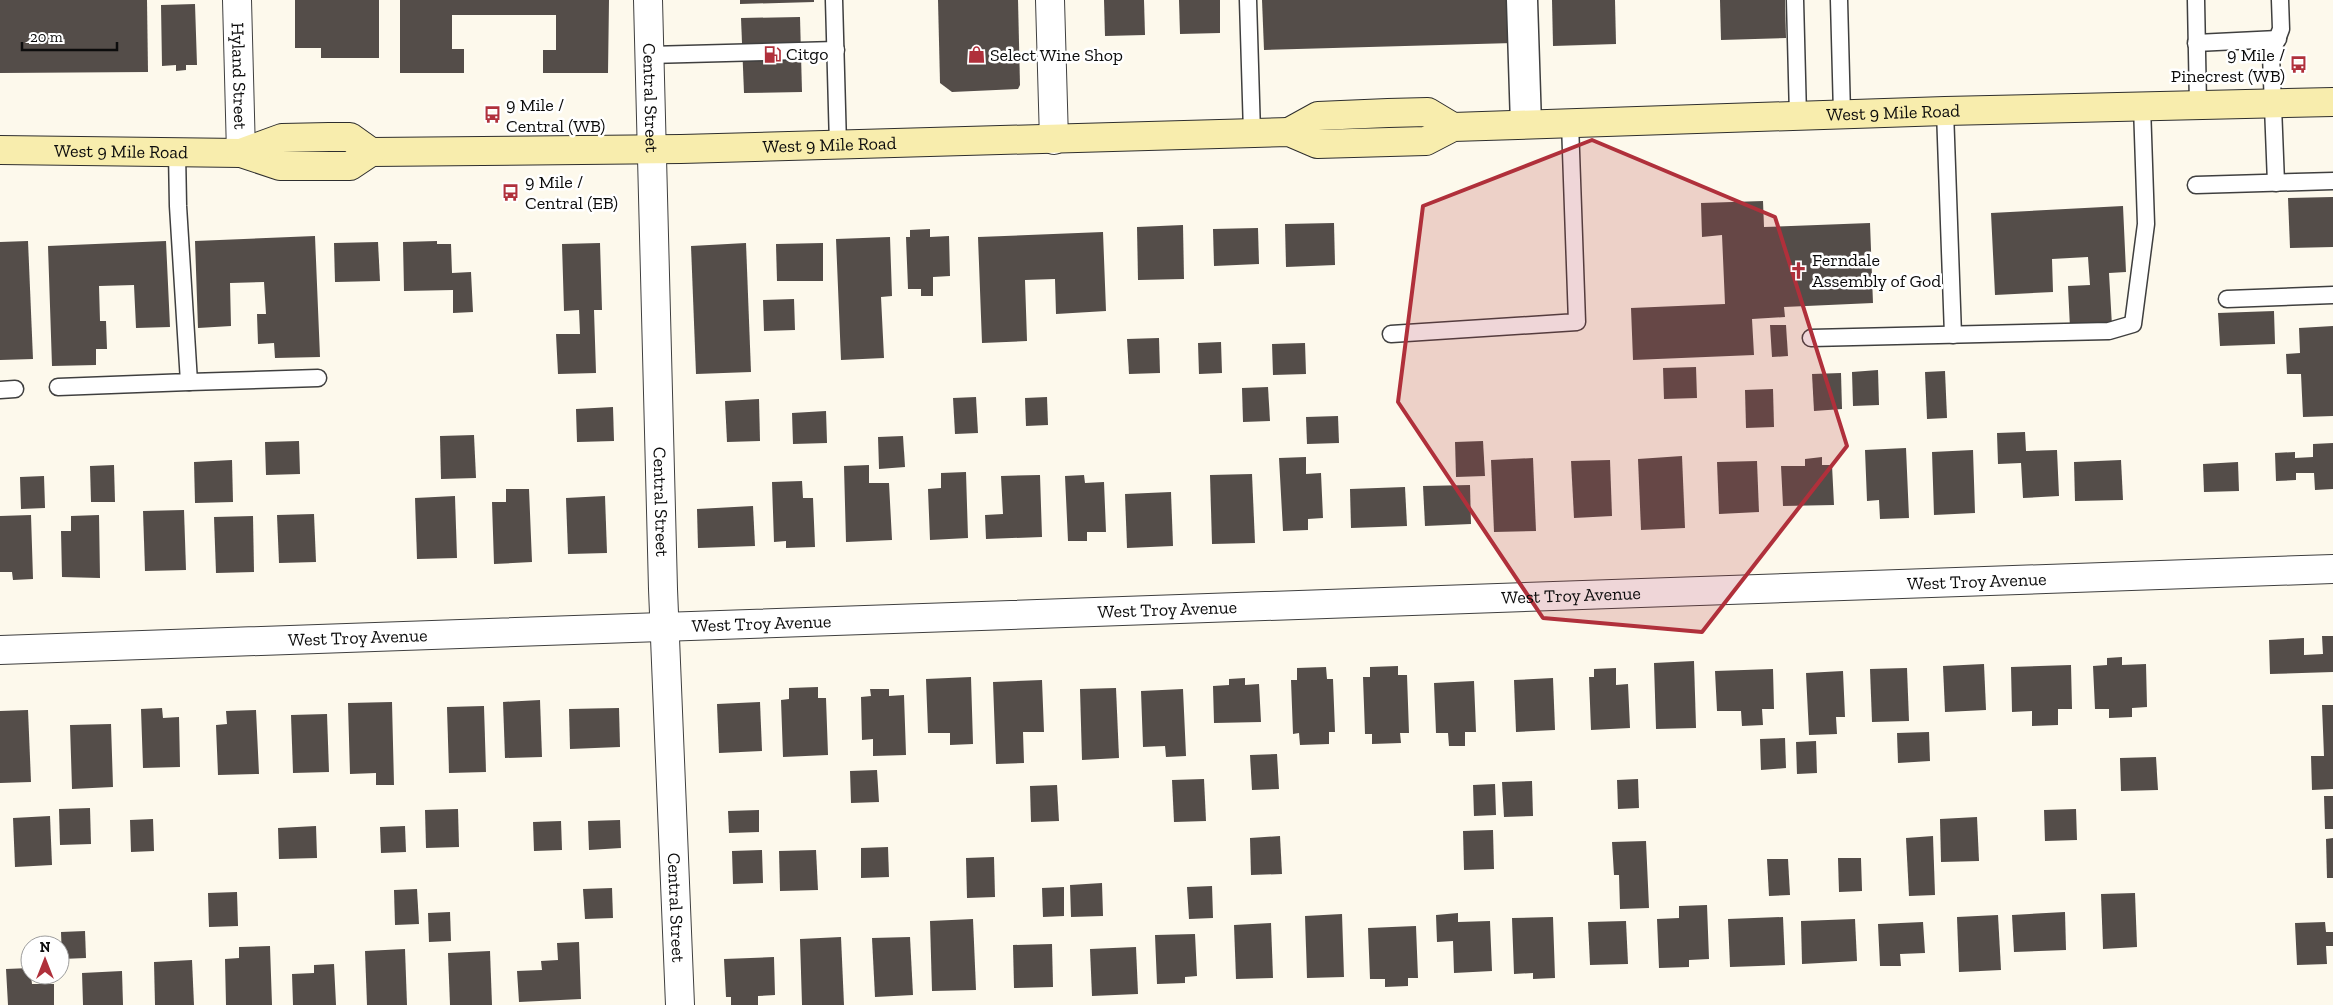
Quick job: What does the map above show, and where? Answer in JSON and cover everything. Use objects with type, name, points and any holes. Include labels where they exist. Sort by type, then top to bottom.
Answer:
[{"type":"main road","name":"West 9 Mile Road","points":[[0,150],[241,153],[282,138],[350,138],[371,152],[651,149],[1054,140],[1289,132],[1317,144],[1369,143],[1426,141],[1454,127],[1945,111],[2333,102]]},
{"type":"street","name":"Hyland Street","points":[[237,0],[241,153]]},
{"type":"street","name":"Central Street","points":[[648,0],[665,627],[680,1005]]},
{"type":"street","points":[[1050,0],[1054,140]]},
{"type":"street","name":"West Troy Avenue","points":[[0,650],[2333,569]]},
{"type":"lane","points":[[834,0],[838,145]]},
{"type":"lane","points":[[1248,0],[1252,133]]},
{"type":"lane","points":[[1515,0],[1526,125]]},
{"type":"lane","points":[[1526,125],[1529,0]]},
{"type":"lane","points":[[1795,0],[1798,116]]},
{"type":"lane","points":[[1839,0],[1842,114]]},
{"type":"lane","points":[[2196,0],[2198,105]]},
{"type":"lane","points":[[2276,183],[2271,55],[2281,29],[2280,0]]},
{"type":"lane","points":[[2196,42],[2278,39]]},
{"type":"lane","points":[[649,55],[836,50]]},
{"type":"lane","points":[[1811,338],[2109,332],[2133,324],[2146,224],[2142,106]]},
{"type":"lane","points":[[1945,111],[1953,335]]},
{"type":"lane","points":[[1391,334],[1577,322],[1570,123]]},
{"type":"lane","points":[[177,152],[178,206],[189,382]]},
{"type":"lane","points":[[2196,185],[2333,181]]},
{"type":"lane","points":[[2227,299],[2333,294]]},
{"type":"lane","points":[[58,387],[318,378]]},
{"type":"highlighted area","points":[[1592,140],[1775,217],[1847,446],[1702,632],[1543,618],[1398,402],[1423,206]]},
{"type":"building","points":[[0,0],[147,0],[148,72],[0,73]]},
{"type":"building","points":[[295,0],[379,0],[379,58],[321,58],[321,48],[295,48]]},
{"type":"building","points":[[400,0],[609,0],[608,73],[543,73],[543,50],[556,50],[556,15],[452,15],[452,49],[464,49],[464,73],[400,73]]},
{"type":"building","points":[[740,0],[814,0],[814,2],[740,4]]},
{"type":"building","points":[[938,0],[1018,0],[1020,85],[1018,89],[952,92],[940,83]]},
{"type":"building","points":[[1104,0],[1144,0],[1145,35],[1105,36]]},
{"type":"building","points":[[1179,0],[1220,0],[1220,33],[1180,34]]},
{"type":"building","points":[[1262,0],[1512,0],[1513,43],[1264,50]]},
{"type":"building","points":[[1552,0],[1615,0],[1616,44],[1553,46]]},
{"type":"building","points":[[1720,0],[1785,0],[1786,38],[1721,40]]},
{"type":"building","points":[[195,4],[197,65],[186,65],[186,70],[176,71],[176,65],[162,66],[161,5]]},
{"type":"building","points":[[800,17],[802,92],[744,93],[741,18]]},
{"type":"building","points":[[2333,197],[2333,247],[2290,248],[2288,198]]},
{"type":"building","name":"Ferndale Assembly of God","points":[[1763,201],[1764,227],[1870,223],[1873,303],[1784,307],[1785,317],[1752,319],[1754,355],[1633,360],[1631,308],[1725,304],[1722,235],[1702,237],[1701,203]]},
{"type":"building","points":[[2123,206],[2126,272],[2109,273],[2112,326],[2070,328],[2068,286],[2090,285],[2088,257],[2052,259],[2053,292],[1995,295],[1991,213]]},
{"type":"building","points":[[1334,223],[1335,265],[1286,267],[1285,224]]},
{"type":"building","points":[[1183,225],[1184,279],[1138,280],[1137,227]]},
{"type":"building","points":[[1258,228],[1259,264],[1214,266],[1213,229]]},
{"type":"building","points":[[930,229],[930,237],[949,236],[950,276],[933,277],[933,296],[921,296],[921,289],[908,289],[906,237],[910,237],[910,230]]},
{"type":"building","points":[[1103,232],[1106,311],[1056,314],[1055,279],[1025,280],[1027,341],[982,343],[978,237]]},
{"type":"building","points":[[315,236],[320,357],[275,358],[274,343],[258,344],[257,314],[266,314],[264,282],[230,283],[231,326],[198,328],[195,241]]},
{"type":"building","points":[[890,237],[892,296],[881,297],[884,358],[841,360],[836,239]]},
{"type":"building","points":[[28,241],[33,359],[0,360],[0,242]]},
{"type":"building","points":[[166,241],[170,327],[136,328],[134,285],[99,286],[100,321],[106,321],[107,349],[96,349],[96,365],[52,366],[48,246]]},
{"type":"building","points":[[437,241],[437,244],[451,244],[452,273],[471,272],[473,312],[453,313],[453,290],[404,291],[403,242]]},
{"type":"building","points":[[378,242],[380,281],[335,282],[334,243]]},
{"type":"building","points":[[600,243],[602,310],[594,310],[596,373],[558,374],[556,334],[580,334],[579,310],[564,311],[562,244]]},
{"type":"building","points":[[746,243],[751,372],[696,374],[691,246]]},
{"type":"building","points":[[823,243],[823,281],[777,281],[776,244]]},
{"type":"building","points":[[794,299],[795,330],[764,331],[763,300]]},
{"type":"building","points":[[2274,311],[2275,344],[2220,346],[2218,313]]},
{"type":"building","points":[[1770,325],[1786,325],[1788,356],[1772,357]]},
{"type":"building","points":[[2333,326],[2333,416],[2303,417],[2301,374],[2287,374],[2286,354],[2300,353],[2299,328]]},
{"type":"building","points":[[1159,338],[1160,373],[1129,374],[1127,339]]},
{"type":"building","points":[[1221,342],[1222,373],[1199,374],[1198,343]]},
{"type":"building","points":[[1305,343],[1306,374],[1273,375],[1272,344]]},
{"type":"building","points":[[1696,367],[1697,398],[1664,399],[1663,368]]},
{"type":"building","points":[[1878,370],[1879,405],[1853,406],[1852,372]]},
{"type":"building","points":[[1945,371],[1947,418],[1927,419],[1925,372]]},
{"type":"building","points":[[1841,373],[1842,409],[1814,411],[1812,374]]},
{"type":"building","points":[[1268,387],[1270,421],[1243,422],[1242,388]]},
{"type":"building","points":[[1773,389],[1774,427],[1746,428],[1745,390]]},
{"type":"building","points":[[976,397],[978,433],[955,434],[953,398]]},
{"type":"building","points":[[1047,397],[1048,425],[1026,426],[1025,398]]},
{"type":"building","points":[[759,399],[760,441],[727,442],[725,401]]},
{"type":"building","points":[[613,407],[614,441],[577,442],[576,409]]},
{"type":"building","points":[[826,411],[827,443],[793,444],[792,413]]},
{"type":"building","points":[[1338,416],[1339,443],[1307,444],[1306,417]]},
{"type":"building","points":[[2025,432],[2026,451],[2057,450],[2059,496],[2023,498],[2021,463],[1998,464],[1997,433]]},
{"type":"building","points":[[474,435],[476,478],[441,479],[440,436]]},
{"type":"building","points":[[903,436],[905,467],[879,469],[878,437]]},
{"type":"building","points":[[299,441],[300,474],[266,475],[265,442]]},
{"type":"building","points":[[1483,441],[1485,476],[1456,477],[1455,442]]},
{"type":"building","points":[[2333,443],[2333,489],[2315,490],[2314,473],[2296,473],[2296,480],[2276,481],[2275,453],[2295,452],[2295,458],[2313,457],[2313,444]]},
{"type":"building","points":[[1906,448],[1909,518],[1880,519],[1879,500],[1867,501],[1865,450]]},
{"type":"building","points":[[1973,450],[1975,513],[1934,515],[1932,452]]},
{"type":"building","points":[[1682,456],[1685,528],[1641,530],[1638,459]]},
{"type":"building","points":[[1306,457],[1306,474],[1321,473],[1323,518],[1308,519],[1308,530],[1283,531],[1279,458]]},
{"type":"building","points":[[1822,457],[1822,465],[1832,465],[1834,505],[1783,506],[1781,466],[1805,466],[1805,459]]},
{"type":"building","points":[[1533,458],[1536,531],[1494,532],[1491,460]]},
{"type":"building","points":[[232,460],[233,502],[195,503],[194,462]]},
{"type":"building","points":[[1610,460],[1612,516],[1574,518],[1571,461]]},
{"type":"building","points":[[2121,460],[2123,500],[2075,501],[2074,462]]},
{"type":"building","points":[[1757,461],[1759,512],[1719,514],[1717,462]]},
{"type":"building","points":[[2238,462],[2239,491],[2204,492],[2203,464]]},
{"type":"building","points":[[114,465],[115,502],[91,502],[90,466]]},
{"type":"building","points":[[869,465],[869,483],[889,483],[892,540],[846,542],[844,466]]},
{"type":"building","points":[[966,472],[968,538],[930,540],[928,489],[941,488],[941,473]]},
{"type":"building","points":[[1252,474],[1255,543],[1212,544],[1210,475]]},
{"type":"building","points":[[1040,475],[1042,537],[986,539],[985,515],[1003,514],[1001,476]]},
{"type":"building","points":[[1084,475],[1085,483],[1104,482],[1106,532],[1087,532],[1087,541],[1068,541],[1065,476]]},
{"type":"building","points":[[44,476],[45,508],[21,509],[20,477]]},
{"type":"building","points":[[802,481],[803,498],[813,498],[815,547],[786,548],[786,541],[774,542],[772,482]]},
{"type":"building","points":[[1470,485],[1471,524],[1425,526],[1423,486]]},
{"type":"building","points":[[1405,487],[1407,526],[1351,528],[1350,489]]},
{"type":"building","points":[[506,489],[529,489],[532,562],[494,564],[492,502],[506,502]]},
{"type":"building","points":[[1171,492],[1173,546],[1127,548],[1125,494]]},
{"type":"building","points":[[455,496],[457,558],[417,559],[415,498]]},
{"type":"building","points":[[605,496],[607,553],[568,554],[566,498]]},
{"type":"building","points":[[753,506],[755,546],[698,548],[697,509]]},
{"type":"building","points":[[184,510],[186,570],[145,571],[143,511]]},
{"type":"building","points":[[314,514],[316,562],[279,563],[277,515]]},
{"type":"building","points":[[31,515],[33,579],[13,580],[12,572],[0,572],[0,516]]},
{"type":"building","points":[[99,515],[100,578],[62,577],[61,531],[71,531],[71,516]]},
{"type":"building","points":[[253,516],[254,572],[216,573],[214,517]]},
{"type":"building","points":[[2322,636],[2333,636],[2333,672],[2270,674],[2269,640],[2304,638],[2304,655],[2323,654]]},
{"type":"building","points":[[2122,657],[2122,665],[2146,664],[2147,707],[2132,708],[2132,717],[2109,718],[2109,709],[2095,709],[2093,666],[2107,665],[2107,658]]},
{"type":"building","points":[[1694,661],[1696,728],[1656,729],[1654,663]]},
{"type":"building","points":[[1984,664],[1986,710],[1945,712],[1943,666]]},
{"type":"building","points":[[2071,665],[2072,709],[2058,709],[2058,725],[2032,726],[2032,711],[2012,712],[2011,667]]},
{"type":"building","points":[[1398,666],[1398,675],[1407,675],[1409,733],[1400,733],[1401,743],[1372,744],[1372,734],[1365,734],[1363,677],[1370,677],[1370,667]]},
{"type":"building","points":[[1326,667],[1327,679],[1333,679],[1335,732],[1329,732],[1329,744],[1300,745],[1299,733],[1293,734],[1291,680],[1297,680],[1297,668]]},
{"type":"building","points":[[1616,668],[1616,685],[1628,684],[1630,728],[1591,730],[1589,677],[1594,677],[1594,669]]},
{"type":"building","points":[[1907,668],[1909,721],[1872,722],[1870,669]]},
{"type":"building","points":[[1773,669],[1774,709],[1762,709],[1763,725],[1742,726],[1741,711],[1717,711],[1715,671]]},
{"type":"building","points":[[1843,671],[1845,717],[1836,717],[1837,734],[1809,735],[1806,673]]},
{"type":"building","points":[[971,677],[973,744],[950,745],[950,733],[928,733],[926,679]]},
{"type":"building","points":[[1245,678],[1245,685],[1259,684],[1261,722],[1214,723],[1213,686],[1229,685],[1229,679]]},
{"type":"building","points":[[1553,678],[1555,730],[1516,732],[1514,680]]},
{"type":"building","points":[[1042,680],[1044,732],[1023,732],[1024,763],[996,764],[993,682]]},
{"type":"building","points":[[1474,681],[1476,732],[1465,732],[1465,746],[1449,746],[1448,733],[1436,733],[1434,683]]},
{"type":"building","points":[[818,687],[818,698],[826,698],[828,755],[783,757],[781,700],[789,699],[789,688]]},
{"type":"building","points":[[1116,688],[1119,758],[1082,760],[1080,689]]},
{"type":"building","points":[[870,689],[889,689],[889,696],[904,695],[906,755],[873,756],[873,739],[862,740],[861,697],[871,696]]},
{"type":"building","points":[[1183,689],[1186,756],[1166,757],[1165,746],[1143,747],[1141,691]]},
{"type":"building","points":[[540,700],[542,757],[505,758],[503,702]]},
{"type":"building","points":[[392,702],[394,785],[376,785],[376,773],[350,774],[348,703]]},
{"type":"building","points":[[760,702],[762,751],[719,753],[717,704]]},
{"type":"building","points":[[2322,705],[2333,705],[2333,789],[2312,790],[2311,756],[2324,756]]},
{"type":"building","points":[[484,706],[486,772],[449,773],[447,707]]},
{"type":"building","points":[[162,708],[163,718],[179,717],[180,767],[143,768],[141,709]]},
{"type":"building","points":[[619,708],[620,747],[570,749],[569,709]]},
{"type":"building","points":[[28,710],[31,782],[0,783],[0,711]]},
{"type":"building","points":[[256,710],[259,774],[218,775],[216,725],[227,724],[226,711]]},
{"type":"building","points":[[327,714],[329,772],[293,773],[291,715]]},
{"type":"building","points":[[111,724],[113,787],[72,789],[70,725]]},
{"type":"building","points":[[1929,732],[1930,761],[1898,763],[1897,733]]},
{"type":"building","points":[[1785,738],[1786,768],[1761,770],[1760,739]]},
{"type":"building","points":[[1816,741],[1817,773],[1797,774],[1796,742]]},
{"type":"building","points":[[1277,754],[1279,789],[1252,790],[1250,755]]},
{"type":"building","points":[[2156,757],[2158,790],[2121,791],[2120,758]]},
{"type":"building","points":[[877,770],[879,802],[851,803],[850,771]]},
{"type":"building","points":[[1204,779],[1206,821],[1174,822],[1172,780]]},
{"type":"building","points":[[1638,779],[1639,808],[1618,809],[1617,780]]},
{"type":"building","points":[[1532,781],[1533,816],[1504,817],[1502,782]]},
{"type":"building","points":[[1495,784],[1496,815],[1474,816],[1473,785]]},
{"type":"building","points":[[1057,785],[1059,821],[1031,822],[1030,786]]},
{"type":"building","points":[[2324,796],[2333,796],[2333,829],[2325,829]]},
{"type":"building","points":[[90,808],[91,844],[60,845],[59,809]]},
{"type":"building","points":[[458,809],[459,847],[426,848],[425,810]]},
{"type":"building","points":[[2076,809],[2077,840],[2045,841],[2044,810]]},
{"type":"building","points":[[759,810],[759,832],[729,833],[728,811]]},
{"type":"building","points":[[50,816],[52,865],[15,867],[13,818]]},
{"type":"building","points":[[1977,817],[1979,861],[1941,862],[1940,819]]},
{"type":"building","points":[[153,819],[154,851],[131,852],[130,820]]},
{"type":"building","points":[[620,820],[621,848],[589,850],[588,821]]},
{"type":"building","points":[[561,821],[562,850],[534,851],[533,822]]},
{"type":"building","points":[[316,826],[317,858],[279,859],[278,828]]},
{"type":"building","points":[[405,826],[406,852],[381,853],[380,827]]},
{"type":"building","points":[[1493,830],[1494,869],[1464,870],[1463,831]]},
{"type":"building","points":[[1280,836],[1282,874],[1251,875],[1250,838]]},
{"type":"building","points":[[1933,836],[1935,895],[1909,896],[1906,838]]},
{"type":"building","points":[[2333,838],[2333,878],[2327,878],[2326,839]]},
{"type":"building","points":[[1646,841],[1649,908],[1620,909],[1619,875],[1614,875],[1612,842]]},
{"type":"building","points":[[888,847],[889,877],[861,878],[861,848]]},
{"type":"building","points":[[762,850],[763,883],[733,884],[732,851]]},
{"type":"building","points":[[816,850],[818,890],[780,891],[779,851]]},
{"type":"building","points":[[994,857],[995,897],[967,898],[966,858]]},
{"type":"building","points":[[1838,858],[1861,858],[1862,891],[1839,892]]},
{"type":"building","points":[[1767,859],[1788,859],[1790,895],[1769,896]]},
{"type":"building","points":[[1102,883],[1103,916],[1071,917],[1070,885]]},
{"type":"building","points":[[1212,886],[1213,918],[1189,919],[1187,887]]},
{"type":"building","points":[[1064,887],[1064,916],[1043,917],[1042,888]]},
{"type":"building","points":[[612,888],[613,918],[585,919],[583,889]]},
{"type":"building","points":[[417,889],[419,924],[395,925],[394,890]]},
{"type":"building","points":[[237,892],[238,926],[209,927],[208,893]]},
{"type":"building","points":[[2135,893],[2137,947],[2103,949],[2101,894]]},
{"type":"building","points":[[1707,905],[1709,959],[1689,960],[1689,967],[1659,968],[1657,919],[1679,918],[1679,906]]},
{"type":"building","points":[[450,912],[451,941],[429,942],[428,913]]},
{"type":"building","points":[[2065,912],[2066,950],[2014,952],[2012,915]]},
{"type":"building","points":[[1458,913],[1458,922],[1490,921],[1492,971],[1454,973],[1453,941],[1437,942],[1436,915]]},
{"type":"building","points":[[1342,914],[1344,977],[1307,978],[1305,916]]},
{"type":"building","points":[[1998,915],[2001,970],[1959,972],[1957,917]]},
{"type":"building","points":[[1553,917],[1555,978],[1533,979],[1533,973],[1514,974],[1512,918]]},
{"type":"building","points":[[1783,917],[1785,965],[1730,967],[1728,919]]},
{"type":"building","points":[[973,919],[976,990],[932,991],[930,921]]},
{"type":"building","points":[[1855,919],[1857,961],[1802,964],[1801,921]]},
{"type":"building","points":[[1626,921],[1628,964],[1590,965],[1588,922]]},
{"type":"building","points":[[1923,922],[1925,953],[1900,954],[1901,966],[1880,966],[1878,924]]},
{"type":"building","points":[[2325,922],[2326,932],[2333,932],[2333,946],[2326,946],[2327,964],[2297,965],[2295,923]]},
{"type":"building","points":[[1271,923],[1273,978],[1236,979],[1234,925]]},
{"type":"building","points":[[1416,926],[1418,978],[1408,978],[1408,986],[1385,987],[1385,979],[1370,979],[1368,928]]},
{"type":"building","points":[[85,931],[86,958],[70,959],[70,935],[61,935],[61,932]]},
{"type":"building","points":[[1195,934],[1197,976],[1185,977],[1185,983],[1157,984],[1155,935]]},
{"type":"building","points":[[841,937],[844,1005],[802,1005],[800,939]]},
{"type":"building","points":[[910,937],[913,995],[875,997],[872,938]]},
{"type":"building","points":[[579,942],[581,999],[519,1002],[517,971],[542,970],[541,961],[558,960],[557,943]]},
{"type":"building","points":[[1052,944],[1053,987],[1014,988],[1013,945]]},
{"type":"building","points":[[270,946],[272,1005],[226,1005],[225,959],[239,958],[239,947]]},
{"type":"building","points":[[1136,947],[1138,994],[1092,996],[1090,949]]},
{"type":"building","points":[[405,949],[407,1005],[367,1005],[365,951]]},
{"type":"building","points":[[490,951],[492,1005],[450,1005],[448,953]]},
{"type":"building","points":[[774,957],[775,995],[758,996],[758,1005],[731,1005],[731,997],[726,997],[724,959]]},
{"type":"building","points":[[192,960],[194,1005],[155,1005],[154,962]]},
{"type":"building","points":[[334,964],[336,1005],[293,1005],[292,974],[314,973],[314,965]]},
{"type":"building","points":[[20,968],[20,985],[54,985],[54,1005],[8,1005],[6,969]]},
{"type":"building","points":[[122,971],[123,1005],[83,1005],[82,973]]},
{"type":"place","name":"Citgo","points":[[772,54]]},
{"type":"place","name":"Select Wine Shop","points":[[976,55]]},
{"type":"place","name":"9 Mile / Pinecrest (WB)","points":[[2299,65]]},
{"type":"place","name":"9 Mile / Central (WB)","points":[[492,115]]},
{"type":"place","name":"9 Mile / Central (EB)","points":[[511,192]]},
{"type":"place","name":"Ferndale Assembly of God","points":[[1798,270]]}]
